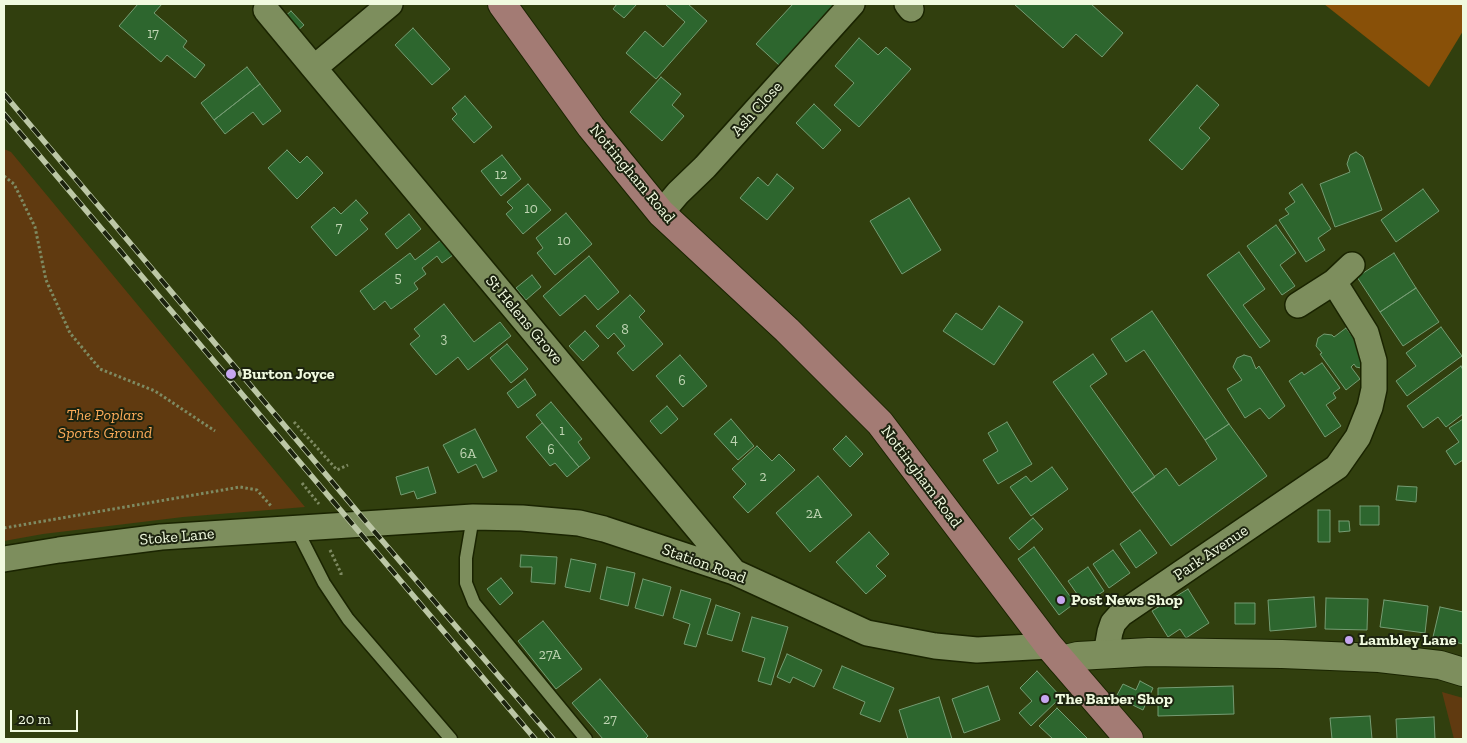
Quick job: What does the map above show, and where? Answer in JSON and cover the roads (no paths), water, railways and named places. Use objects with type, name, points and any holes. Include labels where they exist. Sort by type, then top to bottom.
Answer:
[{"type":"main road","name":"Nottingham Road","points":[[502,4],[591,127],[661,213],[787,330],[880,423],[1055,653],[1129,739]]},
{"type":"street","points":[[314,68],[390,4]]},
{"type":"street","name":"Ash Close","points":[[661,213],[852,4]]},
{"type":"street","name":"St Helens Grove","points":[[266,10],[734,572]]},
{"type":"street","points":[[1298,305],[1334,282],[1352,265]]},
{"type":"street","name":"Park Avenue","points":[[1106,654],[1113,622],[1121,614],[1337,468],[1358,437],[1370,406],[1374,389],[1374,361],[1366,333],[1334,282]]},
{"type":"street","name":"Station Road","points":[[351,524],[473,517],[522,518],[579,523],[604,529],[734,572],[867,632],[927,645],[977,650],[1055,653]]},
{"type":"street","name":"Stoke Lane","points":[[4,559],[161,537],[351,524]]},
{"type":"street","points":[[1055,653],[1078,656],[1149,652],[1379,658],[1440,665],[1463,672]]},
{"type":"lane","points":[[473,517],[466,558],[466,583],[474,603],[586,739]]},
{"type":"lane","points":[[292,529],[348,619],[451,739]]},
{"type":"railway","points":[[4,94],[367,523],[553,739]]},
{"type":"railway","points":[[4,114],[535,739]]},
{"type":"place","name":"Burton Joyce","points":[[231,374]]},
{"type":"place","name":"Post News Shop","points":[[1061,600]]},
{"type":"place","name":"Lambley Lane","points":[[1349,640]]},
{"type":"place","name":"The Barber Shop","points":[[1045,699]]},
{"type":"park label","name":"The Poplars Sports Ground","points":[[105,424]]}]
